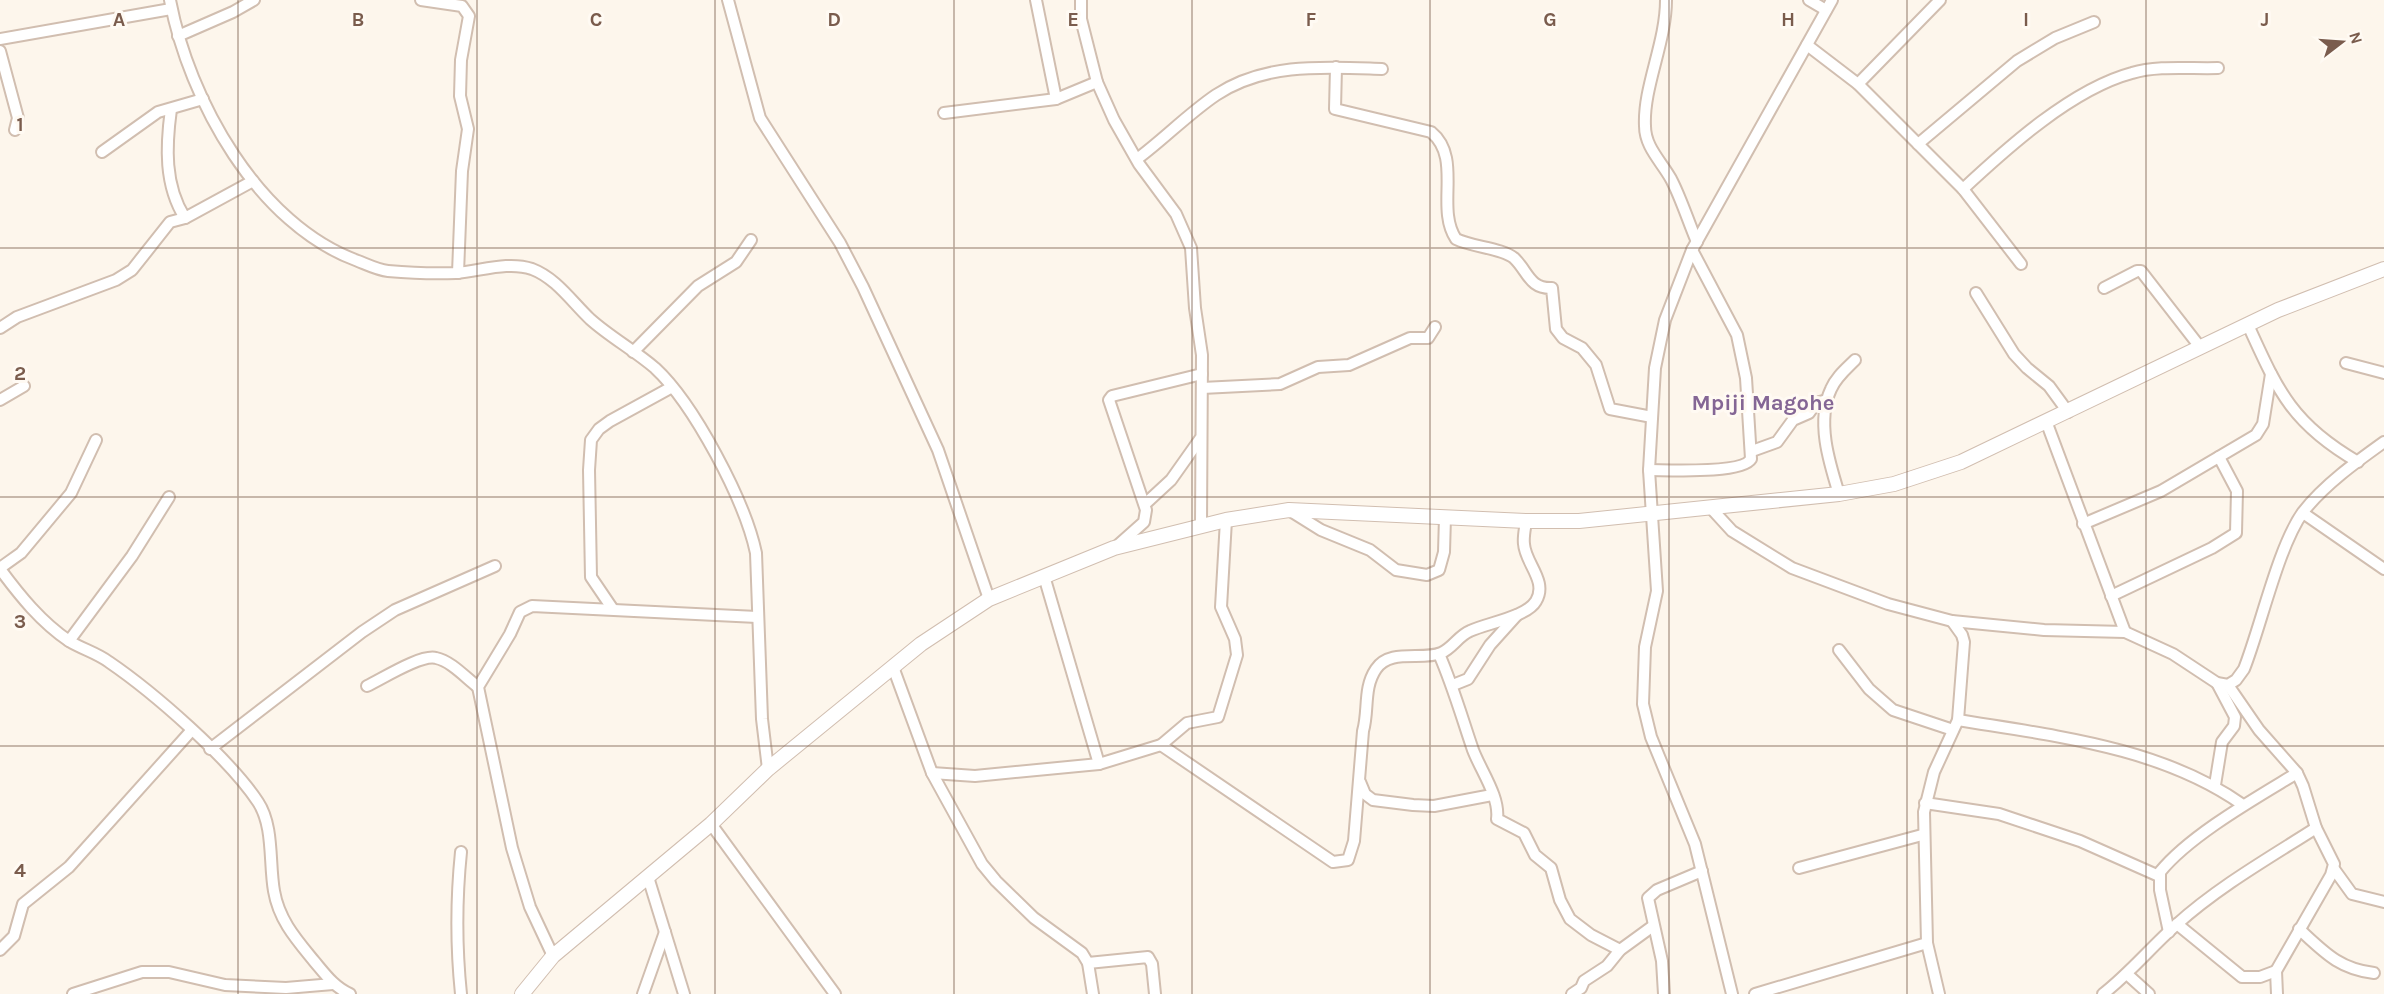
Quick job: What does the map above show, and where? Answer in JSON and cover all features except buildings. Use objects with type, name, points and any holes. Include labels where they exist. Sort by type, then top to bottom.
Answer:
[{"type":"street","points":[[178,36],[233,12],[254,0]]},
{"type":"street","points":[[421,0],[462,6],[469,16],[460,78],[460,96],[468,129],[462,171],[458,273]]},
{"type":"street","points":[[728,0],[760,118],[840,243],[867,296],[938,450],[989,599]]},
{"type":"street","points":[[1036,0],[1056,99]]},
{"type":"street","points":[[1081,0],[1081,19],[1096,82],[1114,120],[1137,159],[1188,237],[1202,374],[1201,525]]},
{"type":"street","points":[[1732,994],[1702,871],[1681,808],[1650,737],[1643,704],[1645,647],[1657,591],[1650,514],[1649,470],[1655,368],[1665,320],[1695,246],[1829,5],[1809,0]]},
{"type":"street","points":[[1858,84],[1940,0]]},
{"type":"street","points":[[1649,470],[1731,467],[1750,462],[1752,451],[1744,368],[1737,335],[1695,246],[1671,180],[1649,145],[1645,128],[1645,111],[1660,51],[1664,3]]},
{"type":"street","points":[[0,39],[171,4],[178,36],[203,99],[228,144],[253,181],[302,230],[346,256],[384,270],[418,274],[458,273],[518,266],[533,269],[555,283],[588,318],[633,352],[672,387],[743,507],[756,553],[762,719],[768,769]]},
{"type":"street","points":[[1918,144],[2016,61],[2055,38],[2094,22]]},
{"type":"street","points":[[1807,45],[1858,84],[1963,189],[2021,264]]},
{"type":"street","points":[[0,51],[18,118],[15,130]]},
{"type":"street","points":[[1336,67],[1335,109],[1431,132],[1441,140],[1446,155],[1452,233],[1456,238],[1511,256],[1530,280],[1540,288],[1552,288],[1556,330],[1563,338],[1582,348],[1596,365],[1610,410],[1652,417]]},
{"type":"street","points":[[1137,159],[1202,105],[1238,84],[1266,73],[1301,68],[1382,69]]},
{"type":"street","points":[[1963,189],[2008,148],[2086,93],[2140,71],[2218,68]]},
{"type":"street","points":[[944,113],[1056,99],[1096,82]]},
{"type":"street","points":[[102,152],[142,122],[171,109],[203,99]]},
{"type":"street","points":[[171,109],[168,130],[169,181],[176,204],[185,218]]},
{"type":"street","points":[[0,328],[17,317],[116,280],[137,265],[170,222],[185,218],[253,181]]},
{"type":"street","points":[[633,352],[698,286],[736,261],[751,240]]},
{"type":"street","points":[[522,994],[553,956],[711,824],[768,769],[921,644],[989,599],[1114,548],[1201,525],[1289,510],[1526,521],[1579,521],[1839,494],[1930,474],[2068,412],[2116,386],[2248,325],[2384,269]]},
{"type":"street","points":[[2104,288],[2141,271],[2200,347]]},
{"type":"street","points":[[1976,293],[2014,354],[2049,386],[2068,412]]},
{"type":"street","points":[[2248,325],[2282,396],[2301,420],[2325,442],[2358,462]]},
{"type":"street","points":[[1202,388],[1280,384],[1318,367],[1349,365],[1410,338],[1428,338],[1435,327]]},
{"type":"street","points":[[1839,494],[1827,457],[1825,436],[1827,400],[1837,378],[1855,360]]},
{"type":"street","points":[[2346,363],[2384,374]]},
{"type":"street","points":[[1114,548],[1144,522],[1145,504],[1109,400],[1112,396],[1202,374]]},
{"type":"street","points":[[2083,524],[2161,491],[2256,435],[2260,430],[2271,374]]},
{"type":"street","points":[[0,400],[24,386]]},
{"type":"street","points":[[612,608],[591,577],[589,470],[591,440],[599,429],[610,421],[672,387]]},
{"type":"street","points":[[1752,451],[1777,442],[1792,420],[1809,412],[1816,403],[1827,400]]},
{"type":"street","points":[[2046,421],[2125,632]]},
{"type":"street","points":[[1145,504],[1171,480],[1200,439]]},
{"type":"street","points":[[96,440],[71,493],[21,553],[0,569],[24,602],[69,641],[107,660],[191,731],[260,804],[266,822],[274,892],[280,912],[290,932],[333,984],[350,994]]},
{"type":"street","points":[[2223,684],[2236,680],[2244,669],[2285,549],[2303,513],[2358,462],[2384,442]]},
{"type":"street","points":[[2111,596],[2212,548],[2236,533],[2237,491],[2219,457]]},
{"type":"street","points":[[69,641],[132,556],[169,497]]},
{"type":"street","points":[[1710,507],[1732,531],[1792,568],[1888,604],[1952,621],[2044,630],[2125,632],[2173,654],[2223,684],[2297,773],[2316,828],[2334,869],[2352,894],[2384,902]]},
{"type":"street","points":[[1289,510],[1321,530],[1370,550],[1396,570],[1427,575],[1438,570],[1441,561],[1445,517]]},
{"type":"street","points":[[2303,513],[2384,570]]},
{"type":"street","points":[[932,773],[975,776],[1099,764],[1161,745],[1187,723],[1218,717],[1237,655],[1235,639],[1221,607],[1226,520]]},
{"type":"street","points":[[1453,685],[1468,679],[1490,645],[1520,613],[1536,601],[1539,592],[1538,579],[1524,543],[1526,521]]},
{"type":"street","points":[[210,749],[353,639],[387,616],[495,566]]},
{"type":"street","points":[[1044,576],[1099,764]]},
{"type":"street","points":[[478,687],[524,608],[612,608],[757,617]]},
{"type":"street","points":[[1161,745],[1334,862],[1348,860],[1352,853],[1363,731],[1368,714],[1367,691],[1375,670],[1389,659],[1439,654],[1468,631],[1520,613]]},
{"type":"street","points":[[1939,994],[1927,943],[1922,835],[1925,803],[1934,772],[1955,725],[1964,642],[1959,629],[1952,621]]},
{"type":"street","points":[[1839,650],[1869,689],[1893,710],[1955,725],[2108,747],[2150,759],[2215,785],[2243,805]]},
{"type":"street","points":[[1439,654],[1453,685],[1474,752],[1498,812],[1497,819],[1524,833],[1535,855],[1551,868],[1560,900],[1570,919],[1591,935],[1620,950]]},
{"type":"street","points":[[367,686],[422,659],[433,657],[444,661],[478,687],[513,848],[530,908],[553,956]]},
{"type":"street","points":[[892,667],[932,773],[982,864],[1034,918],[1069,941],[1088,963],[1093,994]]},
{"type":"street","points":[[2215,785],[2222,742],[2234,726],[2235,717],[2223,684]]},
{"type":"street","points":[[0,950],[14,936],[23,903],[69,867],[191,731]]},
{"type":"street","points":[[2276,971],[2260,977],[2242,978],[2173,928],[2159,876],[2164,866],[2243,805],[2297,773]]},
{"type":"street","points":[[1360,782],[1365,794],[1373,800],[1413,805],[1434,806],[1492,795]]},
{"type":"street","points":[[1925,803],[1999,814],[2080,841],[2159,876]]},
{"type":"street","points":[[711,824],[835,994]]},
{"type":"street","points":[[2103,994],[2128,975],[2173,928],[2238,878],[2316,828]]},
{"type":"street","points":[[1799,868],[1922,835]]},
{"type":"street","points":[[461,852],[456,904],[456,942],[461,994]]},
{"type":"street","points":[[2277,994],[2276,971],[2334,869]]},
{"type":"street","points":[[1664,994],[1662,961],[1647,902],[1650,894],[1702,871]]},
{"type":"street","points":[[648,877],[684,994]]},
{"type":"street","points":[[1572,994],[1581,988],[1584,981],[1607,966],[1620,950],[1653,926]]},
{"type":"street","points":[[2299,929],[2338,963],[2354,971],[2374,973]]},
{"type":"street","points":[[642,994],[666,932]]},
{"type":"street","points":[[1755,994],[1927,943]]},
{"type":"street","points":[[1088,963],[1148,957],[1152,964],[1155,994]]},
{"type":"street","points":[[73,994],[142,972],[169,972],[225,985],[286,988],[333,984]]},
{"type":"street","points":[[2128,975],[2149,994]]},
{"type":"district","name":"Mpiji Magohe","points":[[1763,402]]}]
